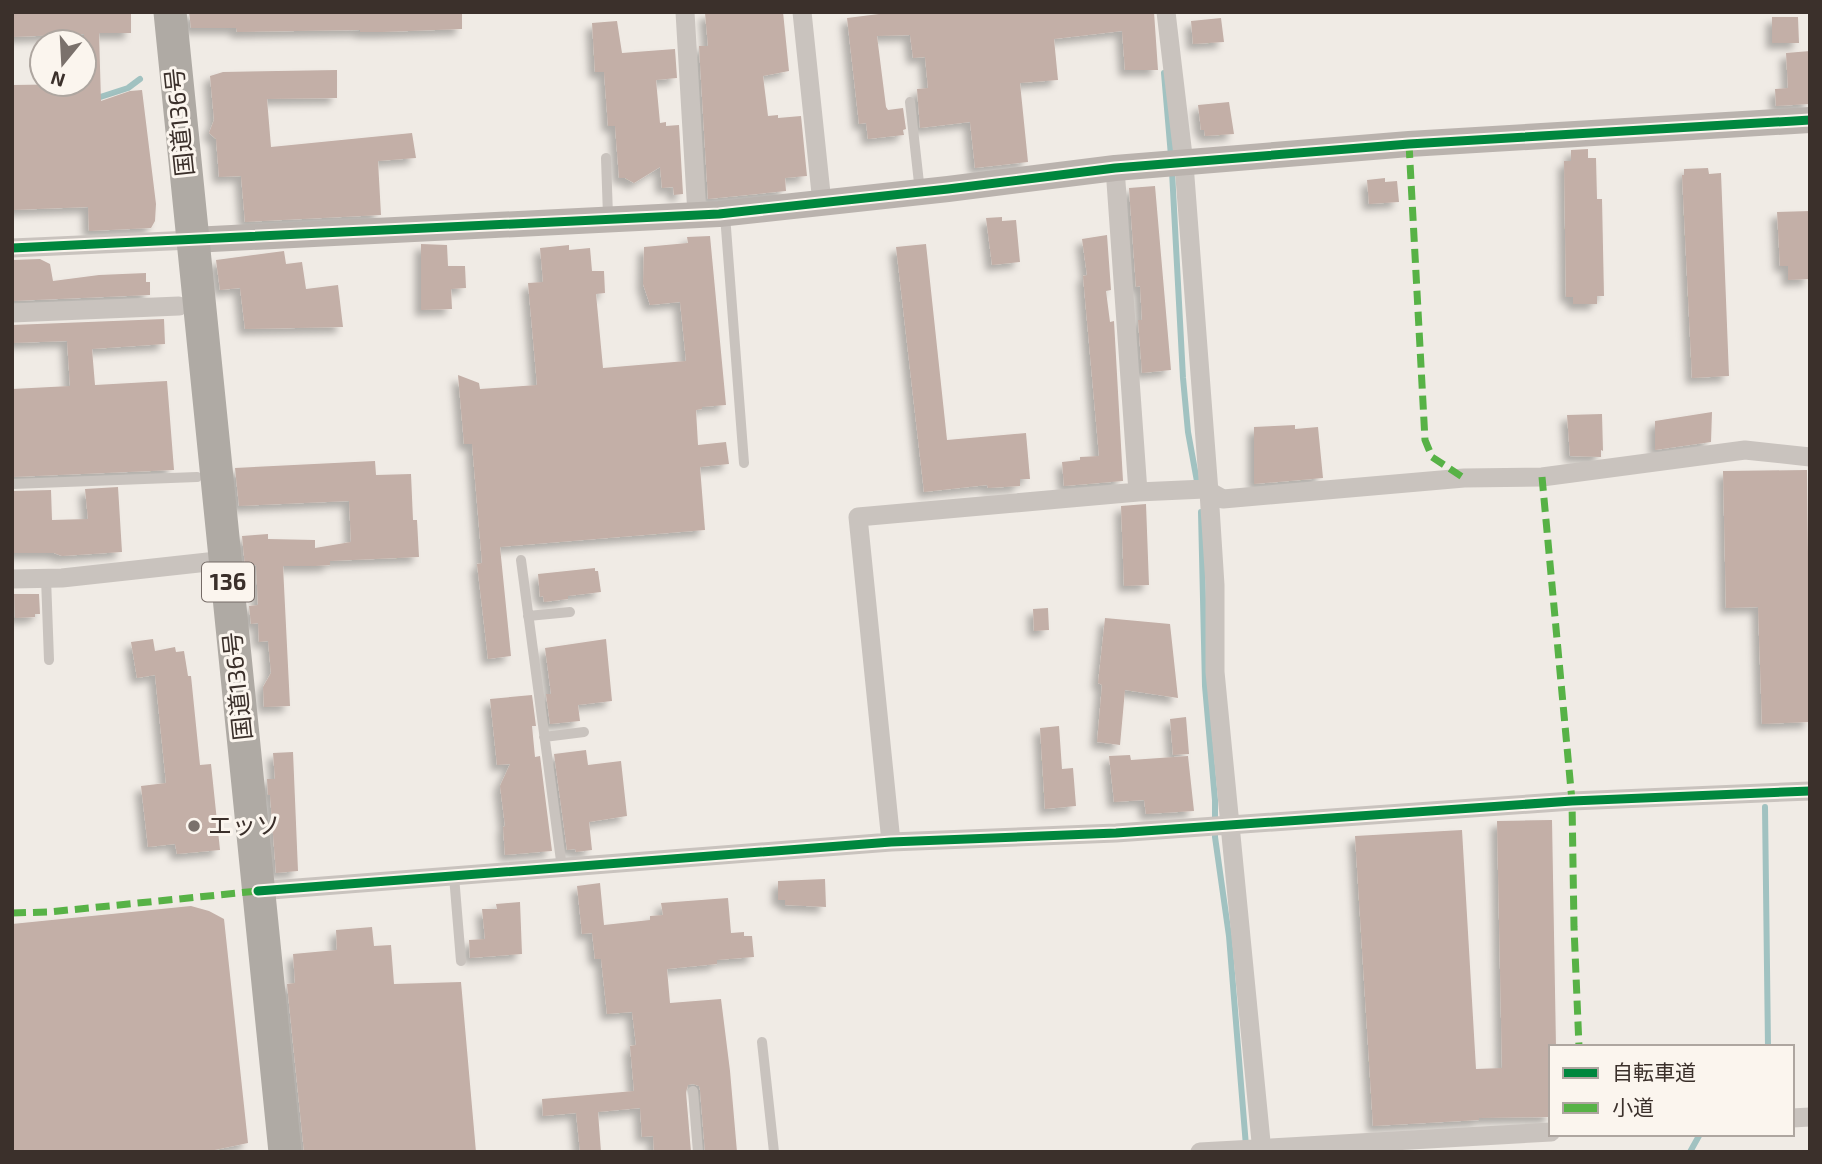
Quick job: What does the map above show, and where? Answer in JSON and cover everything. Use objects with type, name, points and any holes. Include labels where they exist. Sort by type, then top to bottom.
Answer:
[{"type":"highway","name":"国道136号","points":[[151,12],[183,241],[216,561],[265,1152]]},
{"type":"highway","name":"国道136号","points":[[170,12],[183,241],[179,306],[197,477],[216,561],[258,891],[285,1152]]},
{"type":"street","points":[[685,12],[697,215]]},
{"type":"street","points":[[802,12],[822,203]]},
{"type":"street","points":[[1166,12],[1175,164],[1209,492],[1215,585],[1215,672],[1262,1150]]},
{"type":"street","points":[[12,248],[697,215],[1115,168],[1409,144],[1810,120]]},
{"type":"street","points":[[1115,168],[1138,492]]},
{"type":"street","points":[[12,313],[179,306]]},
{"type":"street","points":[[891,842],[858,517],[1138,492],[1205,489],[1223,499],[1464,478],[1542,477],[1745,450],[1810,457]]},
{"type":"street","points":[[12,579],[216,561]]},
{"type":"street","points":[[258,891],[891,842],[1116,834],[1572,801],[1810,791]]},
{"type":"street","points":[[1200,1152],[1503,1143],[1549,1132]]},
{"type":"lane","points":[[910,102],[920,192]]},
{"type":"lane","points":[[606,158],[608,219]]},
{"type":"lane","points":[[724,213],[744,463]]},
{"type":"lane","points":[[12,484],[197,477]]},
{"type":"lane","points":[[521,560],[562,867]]},
{"type":"lane","points":[[46,578],[49,660]]},
{"type":"lane","points":[[528,616],[570,612]]},
{"type":"lane","points":[[544,737],[584,732]]},
{"type":"lane","points":[[454,876],[461,961]]},
{"type":"lane","points":[[762,1042],[774,1152]]},
{"type":"lane","points":[[693,1091],[698,1152]]},
{"type":"building","points":[[12,12],[131,12],[131,33],[99,33],[101,101],[130,91],[142,90],[156,204],[155,221],[151,228],[89,231],[88,207],[12,210],[12,85],[28,85],[28,98],[98,98],[98,28],[28,28],[28,36],[12,37]]},
{"type":"building","points":[[189,12],[462,12],[462,29],[237,32],[236,28],[191,28]]},
{"type":"building","points":[[783,12],[789,71],[763,76],[768,116],[801,116],[807,176],[785,178],[786,191],[708,199],[699,46],[708,46],[705,13]]},
{"type":"building","points":[[895,12],[1154,12],[1158,70],[1125,70],[1122,31],[1054,39],[1058,80],[1020,83],[1028,162],[975,168],[970,122],[920,128],[917,89],[928,88],[925,57],[913,58],[910,35],[877,36],[886,107],[888,110],[903,108],[906,129],[903,130],[904,135],[868,139],[866,123],[859,124],[847,18]]},
{"type":"building","points":[[1772,17],[1798,17],[1799,43],[1772,43]]},
{"type":"building","points":[[1221,18],[1224,42],[1193,44],[1191,21]]},
{"type":"building","points":[[617,21],[622,53],[675,49],[677,78],[656,80],[660,123],[666,122],[666,126],[679,125],[683,194],[674,195],[673,187],[662,188],[660,167],[634,183],[619,178],[615,126],[608,126],[604,72],[595,72],[592,23]]},
{"type":"building","points":[[1810,51],[1810,104],[1776,106],[1775,89],[1788,88],[1786,53]]},
{"type":"building","points":[[337,70],[337,98],[267,99],[271,147],[412,133],[416,158],[378,161],[381,215],[245,222],[241,176],[219,177],[216,139],[209,133],[214,120],[210,76],[223,72]]},
{"type":"building","points":[[1229,102],[1234,134],[1205,136],[1204,130],[1201,130],[1198,105]]},
{"type":"building","points":[[1588,149],[1588,158],[1596,158],[1597,199],[1602,199],[1604,296],[1597,296],[1597,304],[1573,304],[1573,297],[1566,297],[1564,161],[1571,161],[1571,150]]},
{"type":"building","points":[[1708,168],[1709,174],[1721,173],[1729,376],[1692,378],[1682,175],[1684,169]]},
{"type":"building","points":[[1385,178],[1385,182],[1397,181],[1399,202],[1369,204],[1367,180]]},
{"type":"building","points":[[1155,186],[1171,370],[1142,373],[1138,320],[1142,320],[1140,286],[1136,287],[1129,188]]},
{"type":"building","points":[[1810,211],[1810,279],[1788,280],[1788,266],[1780,266],[1777,212]]},
{"type":"building","points":[[1002,217],[1002,221],[1016,220],[1020,262],[992,265],[986,218]]},
{"type":"building","points":[[1107,235],[1111,290],[1106,291],[1110,322],[1114,321],[1123,481],[1064,486],[1062,462],[1099,456],[1083,276],[1087,275],[1082,239]]},
{"type":"building","points":[[710,236],[726,405],[696,410],[698,445],[726,442],[729,464],[700,467],[705,530],[500,547],[511,656],[488,659],[477,564],[482,563],[472,444],[464,444],[458,375],[479,383],[480,389],[537,385],[528,283],[543,282],[540,248],[569,245],[569,250],[590,248],[592,271],[604,271],[605,293],[596,294],[603,368],[686,361],[680,302],[650,305],[643,284],[644,247],[688,243],[687,237]]},
{"type":"building","points":[[421,244],[447,245],[448,266],[465,266],[466,288],[451,289],[452,309],[421,310]]},
{"type":"building","points":[[926,244],[947,440],[1026,433],[1030,479],[1020,479],[1020,486],[988,488],[987,485],[924,492],[896,247]]},
{"type":"building","points":[[284,251],[286,264],[302,262],[306,289],[338,285],[343,327],[245,329],[240,288],[220,290],[216,260]]},
{"type":"building","points":[[40,259],[50,264],[53,281],[146,273],[146,282],[150,282],[150,295],[12,301],[12,260]]},
{"type":"building","points":[[164,319],[165,344],[92,349],[95,385],[167,381],[174,470],[12,477],[12,389],[70,386],[67,341],[12,343],[12,325]]},
{"type":"building","points":[[1712,412],[1711,442],[1655,450],[1655,421]]},
{"type":"building","points":[[1602,414],[1601,457],[1570,456],[1567,415]]},
{"type":"building","points":[[1295,425],[1295,429],[1318,427],[1323,478],[1254,484],[1254,427]]},
{"type":"building","points":[[375,461],[376,475],[411,474],[413,520],[417,520],[419,557],[330,561],[330,565],[315,566],[283,566],[290,706],[264,707],[263,687],[271,673],[268,641],[259,642],[258,623],[251,624],[249,606],[258,605],[256,565],[245,566],[242,536],[268,534],[268,539],[315,540],[315,548],[351,542],[349,501],[239,506],[235,468]]},
{"type":"building","points":[[1807,470],[1810,722],[1762,724],[1758,607],[1726,608],[1723,471]]},
{"type":"building","points":[[118,487],[122,552],[62,556],[54,553],[12,553],[12,491],[51,490],[52,520],[88,519],[85,489]]},
{"type":"building","points":[[1146,504],[1149,585],[1124,586],[1121,506]]},
{"type":"building","points":[[595,568],[595,571],[598,571],[601,592],[544,602],[543,596],[540,597],[538,574]]},
{"type":"building","points":[[14,594],[39,594],[40,614],[35,614],[35,617],[15,618]]},
{"type":"building","points":[[1048,608],[1049,630],[1034,631],[1033,609]]},
{"type":"building","points":[[1105,618],[1170,624],[1178,698],[1125,690],[1120,745],[1097,742],[1102,685],[1098,683]]},
{"type":"building","points":[[153,639],[155,651],[175,647],[176,652],[184,651],[188,676],[191,676],[200,765],[211,764],[220,850],[177,854],[175,844],[148,847],[141,786],[166,783],[155,675],[137,678],[131,642]]},
{"type":"building","points":[[606,639],[612,701],[578,705],[580,721],[550,724],[546,694],[551,694],[545,648]]},
{"type":"building","points":[[532,695],[536,726],[532,726],[535,757],[540,756],[552,851],[505,855],[500,786],[510,764],[497,765],[490,699]]},
{"type":"building","points":[[1186,717],[1189,754],[1173,755],[1170,719]]},
{"type":"building","points":[[1059,726],[1062,769],[1073,768],[1076,806],[1045,809],[1040,728]]},
{"type":"building","points":[[586,750],[588,765],[621,761],[627,816],[589,822],[592,850],[576,852],[575,849],[567,850],[554,754]]},
{"type":"building","points":[[293,752],[298,871],[276,873],[267,779],[275,779],[273,753]]},
{"type":"building","points":[[1130,755],[1131,760],[1188,756],[1194,811],[1146,814],[1144,800],[1114,802],[1109,756]]},
{"type":"building","points":[[1552,820],[1556,1045],[1549,1045],[1549,1117],[1479,1118],[1373,1126],[1355,836],[1462,830],[1476,1069],[1502,1068],[1497,821]]},
{"type":"building","points":[[825,879],[826,907],[785,905],[785,900],[778,900],[778,881]]},
{"type":"building","points":[[600,883],[604,925],[650,920],[650,916],[663,915],[661,903],[728,898],[731,933],[744,932],[744,936],[752,936],[754,957],[667,969],[670,1003],[721,999],[737,1152],[705,1152],[700,1090],[699,1086],[693,1084],[688,1085],[686,1092],[691,1152],[654,1152],[653,1136],[642,1137],[640,1108],[598,1112],[601,1152],[580,1152],[576,1113],[543,1116],[542,1099],[634,1091],[630,1046],[636,1045],[632,1012],[607,1014],[601,959],[595,959],[592,933],[582,934],[577,886]]},
{"type":"building","points":[[520,902],[522,954],[470,958],[469,940],[485,939],[482,909],[497,909],[496,904]]},
{"type":"building","points":[[191,906],[224,919],[248,1143],[205,1152],[12,1152],[12,924]]},
{"type":"building","points":[[372,927],[374,946],[391,945],[394,984],[461,982],[476,1152],[304,1152],[287,984],[295,983],[293,954],[337,950],[336,930]]},
{"type":"waterway","points":[[1164,73],[1171,156]]},
{"type":"waterway","points":[[94,99],[128,88],[140,79]]},
{"type":"waterway","points":[[1172,171],[1183,378],[1188,432],[1198,487]]},
{"type":"waterway","points":[[1201,512],[1205,686],[1215,800],[1215,837],[1229,936],[1246,1146]]},
{"type":"waterway","points":[[1765,807],[1768,1045]]},
{"type":"waterway","points":[[1690,1152],[1699,1136]]},
{"type":"marked path","points":[[1409,144],[1425,440],[1432,457],[1464,478]]},
{"type":"marked path","points":[[1542,477],[1572,801],[1579,1045]]},
{"type":"marked path","points":[[12,913],[49,912],[258,891]]},
{"type":"cycle path","points":[[12,248],[719,214],[1115,168],[1409,144],[1810,120]]},
{"type":"cycle path","points":[[258,891],[891,842],[1116,833],[1572,801],[1810,791]]},
{"type":"place","name":"エッソ","points":[[194,826]]}]
